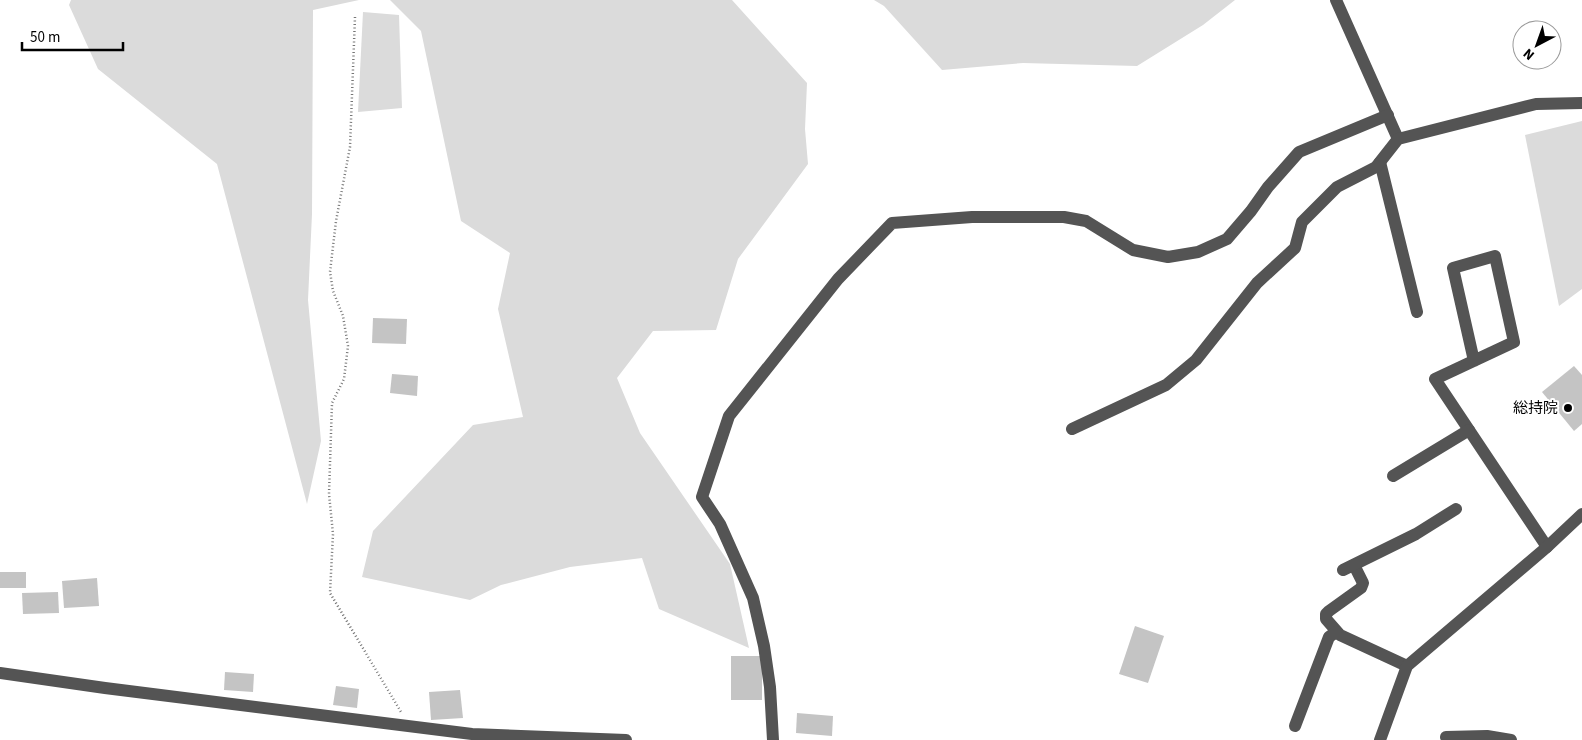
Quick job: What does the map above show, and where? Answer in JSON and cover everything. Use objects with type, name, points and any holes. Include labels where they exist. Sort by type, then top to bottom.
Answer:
[{"type":"street","points":[[1336,0],[1398,139]]},
{"type":"street","points":[[1072,429],[1166,385],[1196,360],[1257,283],[1294,248],[1302,222],[1337,187],[1376,167],[1398,139],[1536,104],[1582,103]]},
{"type":"street","points":[[774,740],[770,688],[764,646],[753,598],[720,524],[702,497],[729,416],[838,279],[892,223],[972,217],[1064,217],[1086,221],[1133,250],[1168,257],[1198,252],[1228,240],[1268,187],[1299,152],[1388,115]]},
{"type":"street","points":[[1380,162],[1417,312]]},
{"type":"street","points":[[1474,360],[1453,268],[1494,256],[1514,342],[1435,379],[1547,547]]},
{"type":"street","points":[[1393,476],[1469,430]]},
{"type":"street","points":[[1407,666],[1340,635],[1326,619],[1326,614],[1362,586],[1363,582],[1348,567],[1416,534],[1456,509]]},
{"type":"street","points":[[1380,740],[1407,666],[1547,547],[1582,514]]},
{"type":"street","points":[[1295,726],[1329,637],[1336,632]]},
{"type":"street","points":[[0,673],[104,688],[409,726],[471,737],[626,740]]},
{"type":"street","points":[[1446,736],[1487,736],[1511,740]]},
{"type":"path","points":[[355,17],[350,147],[336,221],[330,272],[333,291],[343,316],[348,346],[344,380],[332,403],[329,494],[333,534],[330,592],[409,726]]},
{"type":"shaded area","points":[[71,0],[359,0],[313,10],[312,214],[308,300],[321,441],[307,504],[217,164],[98,69],[69,5]]},
{"type":"shaded area","points":[[390,0],[732,0],[807,83],[805,129],[808,164],[738,259],[716,330],[653,331],[617,378],[640,433],[730,564],[749,648],[659,609],[642,558],[570,567],[501,585],[470,600],[362,577],[373,531],[473,425],[523,417],[498,309],[510,253],[461,221],[421,31]]},
{"type":"shaded area","points":[[874,0],[1235,0],[1203,25],[1137,66],[1023,63],[942,70],[884,6]]},
{"type":"shaded area","points":[[363,12],[399,15],[402,108],[358,112]]},
{"type":"shaded area","points":[[1582,121],[1582,289],[1559,306],[1525,135]]},
{"type":"building","points":[[373,318],[407,319],[406,344],[372,343]]},
{"type":"building","name":"総持院","points":[[1574,366],[1582,375],[1582,424],[1574,431],[1542,392]]},
{"type":"building","points":[[392,374],[418,376],[417,396],[390,393]]},
{"type":"building","points":[[0,572],[26,572],[26,588],[0,588]]},
{"type":"building","points":[[97,578],[99,606],[64,608],[62,581]]},
{"type":"building","points":[[58,592],[59,613],[23,614],[22,593]]},
{"type":"building","points":[[1135,626],[1164,636],[1148,683],[1119,674]]},
{"type":"building","points":[[731,656],[762,656],[762,700],[731,700]]},
{"type":"building","points":[[225,672],[254,674],[253,692],[224,690]]},
{"type":"building","points":[[336,686],[359,689],[357,708],[333,705]]},
{"type":"building","points":[[460,690],[463,718],[431,720],[429,692]]},
{"type":"building","points":[[797,713],[833,716],[832,736],[796,733]]},
{"type":"place","name":"総持院","points":[[1568,408]]}]
